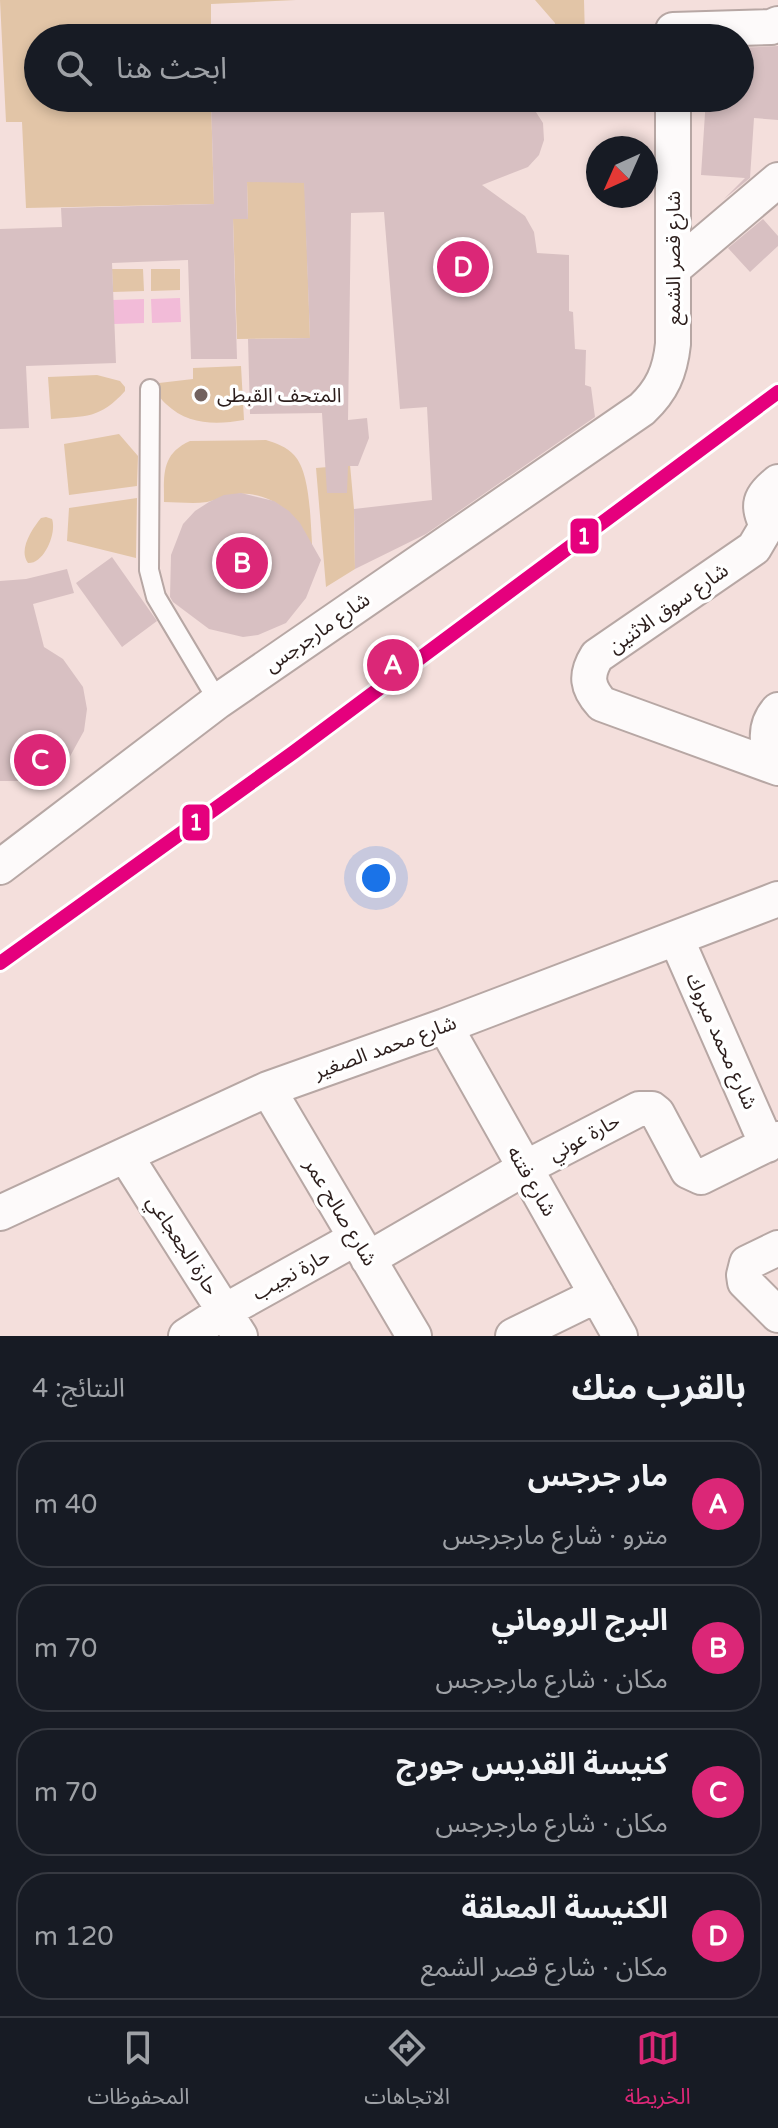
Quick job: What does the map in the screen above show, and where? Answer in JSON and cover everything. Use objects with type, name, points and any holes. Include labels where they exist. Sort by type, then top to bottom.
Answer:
[{"type":"street","points":[[673,23],[778,24]]},
{"type":"street","name":"شارع قصر الشمع","points":[[642,409],[663,385],[671,365],[673,112]]},
{"type":"street","points":[[673,269],[775,189]]},
{"type":"street","name":"شارع مارجرجس","points":[[0,867],[218,701],[642,409]]},
{"type":"street","name":"شارع سوق الاثنين","points":[[778,482],[761,501],[759,510],[767,526],[754,548],[597,656],[590,668],[588,681],[593,694],[602,704],[778,768]]},
{"type":"street","points":[[778,710],[767,733],[769,752],[778,768]]},
{"type":"street","name":"شارع محمد الصغير","points":[[0,1213],[268,1089],[445,1026],[778,899]]},
{"type":"street","name":"شارع محمد مبروك","points":[[676,938],[773,1142]]},
{"type":"street","name":"شارع فتنه","points":[[445,1026],[620,1336]]},
{"type":"street","name":"شارع صالح عمر","points":[[268,1089],[414,1336]]},
{"type":"street","name":"حارة عوني","points":[[362,1249],[639,1109],[657,1113],[688,1171],[694,1175],[707,1175],[773,1142]]},
{"type":"street","name":"حارة الجعجاعي","points":[[125,1155],[233,1323]]},
{"type":"street","points":[[778,1248],[747,1263],[744,1275],[745,1282],[778,1315]]},
{"type":"street","name":"حارة نجيب","points":[[186,1336],[233,1323],[362,1249]]},
{"type":"street","points":[[513,1336],[597,1295]]},
{"type":"lane","points":[[150,389],[149,570],[156,597],[218,701]]},
{"type":"shaded area","points":[[0,0],[296,0],[211,4],[211,24],[24,24],[24,112],[211,112],[214,204],[26,208],[22,122],[6,122]]},
{"type":"shaded area","points":[[535,0],[584,0],[585,24],[555,23]]},
{"type":"shaded area","points":[[303,135],[310,338],[237,339],[233,219],[248,219],[247,182],[257,182]]},
{"type":"shaded area","points":[[112,269],[143,269],[144,291],[113,292]]},
{"type":"shaded area","points":[[151,269],[180,269],[180,290],[151,291]]},
{"type":"shaded area","points":[[180,298],[181,322],[152,323],[151,299]]},
{"type":"shaded area","points":[[144,299],[144,323],[114,324],[113,300]]},
{"type":"shaded area","points":[[241,366],[244,420],[213,423],[193,420],[175,411],[159,394],[159,383],[193,379],[193,368]]},
{"type":"shaded area","points":[[97,375],[120,381],[125,391],[100,411],[51,419],[48,377]]},
{"type":"shaded area","points":[[347,431],[354,509],[355,569],[326,587],[316,468],[340,466]]},
{"type":"shaded area","points":[[119,434],[138,456],[137,486],[69,495],[64,444]]},
{"type":"shaded area","points":[[266,440],[288,450],[300,464],[307,488],[313,555],[303,530],[295,520],[286,510],[264,497],[237,494],[207,502],[164,502],[166,466],[181,446],[190,441]]},
{"type":"shaded area","points":[[137,498],[136,558],[67,541],[69,508]]},
{"type":"shaded area","points":[[41,518],[52,519],[51,539],[39,559],[28,563],[25,558],[27,540]]},
{"type":"building","points":[[778,46],[778,120],[754,118],[750,178],[724,199],[745,178],[701,175],[705,112],[754,112],[754,47]]},
{"type":"building","points":[[211,112],[536,112],[543,123],[544,140],[539,155],[528,167],[482,185],[525,216],[534,232],[537,253],[569,255],[569,311],[573,312],[575,349],[586,350],[585,385],[591,387],[595,417],[426,534],[355,569],[354,509],[432,500],[427,407],[400,409],[384,212],[351,213],[348,420],[367,418],[369,438],[358,466],[348,466],[347,493],[327,493],[322,413],[250,414],[248,339],[310,338],[304,183],[247,182],[248,219],[233,219],[237,359],[191,359],[188,260],[112,263],[116,363],[26,366],[29,428],[0,429],[0,229],[62,227],[61,208],[214,204]]},
{"type":"building","points":[[763,219],[778,236],[778,246],[750,272],[728,248]]},
{"type":"building","points":[[241,493],[274,501],[289,511],[300,523],[321,560],[306,598],[286,623],[258,635],[243,637],[209,629],[170,597],[171,555],[183,524],[209,502],[224,495]]},
{"type":"building","points":[[112,557],[157,621],[122,647],[76,583]]},
{"type":"building","points":[[67,569],[74,593],[33,604],[44,647],[63,659],[83,687],[87,709],[84,731],[68,760],[50,774],[28,781],[0,781],[0,581],[26,579]]},
{"type":"transit line","name":"1","points":[[0,963],[294,752],[778,392]]},
{"type":"place","name":"الكنيسة المعلقة","points":[[463,267]]},
{"type":"place","name":"المتحف القبطى","points":[[201,395]]},
{"type":"place","name":"البرج الروماني","points":[[242,563]]},
{"type":"place","name":"مار جرجس","points":[[393,665]]},
{"type":"place","name":"كنيسة القديس جورج","points":[[40,760]]}]
